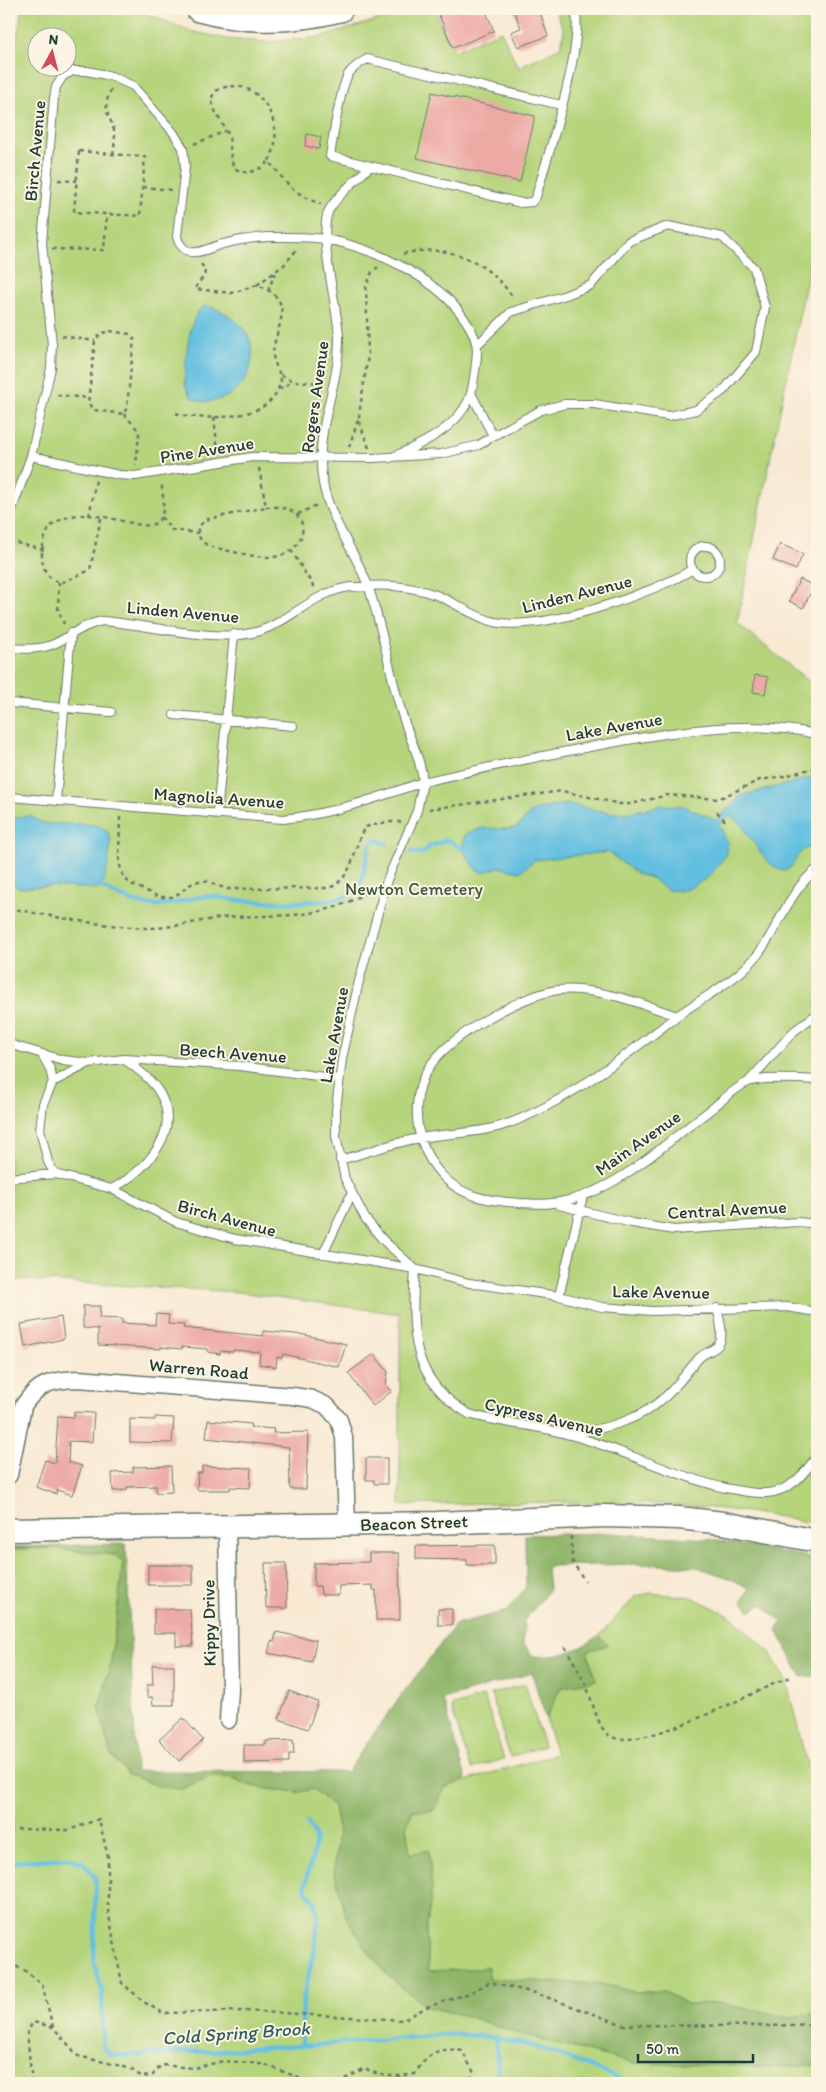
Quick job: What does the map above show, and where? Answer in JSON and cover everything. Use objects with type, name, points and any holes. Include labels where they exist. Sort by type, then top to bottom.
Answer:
[{"type":"main road","points":[[199,9],[235,17],[269,19],[340,9]]},
{"type":"main road","name":"Beacon Street","points":[[9,1530],[227,1525],[348,1525],[623,1516],[723,1523],[817,1541]]},
{"type":"street","name":"Warren Road","points":[[9,1475],[23,1406],[29,1396],[54,1380],[78,1379],[293,1396],[312,1399],[327,1406],[339,1420],[344,1437],[348,1525]]},
{"type":"street","name":"Kippy Drive","points":[[227,1525],[230,1681],[228,1720]]},
{"type":"lane","points":[[561,105],[367,59],[348,75],[334,130],[330,156],[521,203],[532,202],[536,197],[561,105],[574,49],[575,9]]},
{"type":"lane","name":"Birch Avenue","points":[[9,518],[31,456],[51,368],[51,334],[43,248],[47,179],[56,87],[63,76],[73,71],[87,71],[116,78],[132,86],[173,132],[183,148]]},
{"type":"lane","points":[[183,148],[185,166],[177,236],[178,242],[190,252],[198,252],[222,244],[248,239],[303,237],[325,239],[375,254],[418,275],[450,299],[472,328],[478,344],[472,395],[450,425],[426,443],[390,458]]},
{"type":"lane","points":[[331,208],[370,166]]},
{"type":"lane","name":"Rogers Avenue","points":[[331,208],[328,211],[325,239],[338,319],[339,340],[321,434],[320,458],[332,516],[368,586],[402,716],[421,764],[423,782]]},
{"type":"lane","name":"Pine Avenue","points":[[31,456],[98,471],[135,476],[256,457],[390,458],[441,454],[478,445],[542,410],[565,404],[594,404],[668,416],[696,410],[723,391],[756,352],[765,307],[754,268],[722,237],[668,226],[629,241],[591,285],[511,312],[478,344]]},
{"type":"lane","points":[[472,395],[493,436]]},
{"type":"lane","name":"Linden Avenue","points":[[9,648],[39,648],[56,643],[89,624],[102,621],[199,633],[234,634],[252,632],[272,625],[320,597],[349,587],[368,586],[414,589],[436,595],[475,616],[495,622],[517,625],[550,620],[626,599],[676,580],[692,569]]},
{"type":"lane","points":[[56,801],[71,633]]},
{"type":"lane","points":[[217,815],[234,634]]},
{"type":"lane","points":[[10,703],[111,712]]},
{"type":"lane","points":[[174,715],[293,726]]},
{"type":"lane","name":"Lake Avenue","points":[[817,734],[792,729],[721,726],[670,732],[546,755],[423,782],[417,812],[388,880],[359,981],[340,1079],[336,1136],[345,1179],[373,1229],[415,1270],[469,1282],[559,1296],[602,1307],[652,1311],[787,1307],[817,1312]]},
{"type":"lane","name":"Magnolia Avenue","points":[[9,796],[217,815],[283,819],[312,816],[423,782]]},
{"type":"lane","points":[[340,1160],[421,1138],[504,1125],[570,1092],[634,1050],[677,1016],[740,972],[759,955],[790,900],[806,878],[817,869]]},
{"type":"lane","name":"Main Avenue","points":[[677,1016],[603,994],[578,990],[557,990],[533,997],[501,1011],[448,1046],[429,1067],[421,1082],[418,1097],[421,1138],[428,1158],[442,1176],[453,1186],[474,1196],[491,1200],[552,1204],[583,1196],[630,1170],[749,1081],[794,1031],[817,1014]]},
{"type":"lane","points":[[9,1044],[43,1056],[89,1062],[124,1059],[147,1076],[160,1092],[165,1108],[164,1136],[156,1152],[129,1179],[112,1189]]},
{"type":"lane","points":[[43,1056],[50,1069],[53,1082]]},
{"type":"lane","name":"Beech Avenue","points":[[124,1059],[240,1066],[340,1079]]},
{"type":"lane","points":[[55,1174],[48,1162],[40,1129],[43,1104],[53,1082],[89,1062]]},
{"type":"lane","points":[[749,1081],[817,1080]]},
{"type":"lane","name":"Birch Avenue","points":[[9,1178],[55,1174],[112,1189],[176,1222],[243,1241],[415,1270]]},
{"type":"lane","points":[[323,1254],[352,1193]]},
{"type":"lane","points":[[559,1296],[583,1196]]},
{"type":"lane","name":"Central Avenue","points":[[552,1204],[580,1209],[632,1224],[674,1230],[789,1222],[817,1224]]},
{"type":"lane","name":"Cypress Avenue","points":[[415,1270],[413,1332],[418,1353],[427,1375],[438,1391],[455,1406],[470,1414],[570,1434],[606,1446],[690,1480],[751,1492],[774,1491],[794,1483],[817,1456]]},
{"type":"lane","points":[[570,1434],[622,1424],[642,1415],[666,1396],[700,1357],[715,1349],[720,1343],[721,1326],[717,1308]]},
{"type":"path","points":[[113,154],[115,135],[106,110],[106,100],[116,78]]},
{"type":"path","points":[[232,86],[257,95],[268,108],[276,130],[276,149],[268,162],[252,172],[236,169],[231,160],[226,130],[212,105],[214,94],[224,87],[232,86]]},
{"type":"path","points":[[183,148],[226,130]]},
{"type":"path","points":[[79,151],[146,157],[140,216],[74,212],[77,181],[79,151]]},
{"type":"path","points":[[268,162],[277,168],[282,178],[297,191],[314,202],[331,208]]},
{"type":"path","points":[[47,179],[77,181]]},
{"type":"path","points":[[143,187],[182,191]]},
{"type":"path","points":[[43,248],[104,250],[107,214]]},
{"type":"path","points":[[190,252],[205,270],[204,276],[196,289],[239,292],[257,285],[276,271],[290,258],[303,237]]},
{"type":"path","points":[[346,458],[359,415],[368,356],[366,287],[372,272],[401,255],[426,250],[466,257],[492,273],[507,288],[518,310]]},
{"type":"path","points":[[268,291],[276,271]]},
{"type":"path","points":[[257,285],[268,291],[278,301],[282,316],[273,351],[274,364],[280,374],[293,381],[332,384]]},
{"type":"path","points":[[124,414],[127,407],[134,339],[129,334],[110,331],[100,334],[95,341],[88,403],[94,410],[124,414],[138,430],[135,476]]},
{"type":"path","points":[[51,334],[95,341]]},
{"type":"path","points":[[279,389],[280,374]]},
{"type":"path","points":[[176,413],[192,418],[214,417],[259,409],[279,389],[293,381]]},
{"type":"path","points":[[46,394],[88,398]]},
{"type":"path","points":[[359,415],[360,424],[373,458]]},
{"type":"path","points":[[214,417],[220,463]]},
{"type":"path","points":[[256,457],[266,507]]},
{"type":"path","points":[[88,516],[98,471]]},
{"type":"path","points":[[101,518],[90,570],[59,582],[49,577],[42,568],[49,529],[70,517],[88,516],[101,518],[148,526],[154,524],[161,517],[164,503],[160,473]]},
{"type":"path","points":[[298,514],[327,499]]},
{"type":"path","points":[[282,506],[298,514],[302,535],[291,550],[274,557],[212,547],[202,541],[198,533],[198,528],[205,520],[266,507],[282,506]]},
{"type":"path","points":[[161,517],[172,530],[198,533]]},
{"type":"path","points":[[9,541],[44,550]]},
{"type":"path","points":[[291,550],[320,597]]},
{"type":"path","points":[[59,582],[58,609],[64,624],[71,633]]},
{"type":"path","points":[[417,812],[449,805],[562,791],[620,804],[631,804],[668,795],[683,795],[710,800],[718,799],[760,780],[785,776],[817,766]]},
{"type":"path","points":[[119,806],[121,823],[118,858],[121,872],[129,883],[145,893],[166,898],[174,897],[191,884],[199,881],[206,881],[227,889],[247,887],[328,888],[336,885],[346,874],[356,851],[360,835],[366,827],[388,822],[412,822]]},
{"type":"path","points":[[717,812],[727,823]]},
{"type":"path","points":[[9,908],[70,919],[150,928],[230,917],[262,918],[317,913],[351,903],[388,880]]},
{"type":"path","points":[[571,1532],[572,1561],[585,1581]]},
{"type":"path","points":[[565,1647],[587,1687],[601,1726],[614,1739],[639,1738],[723,1708],[773,1683],[790,1677]]},
{"type":"path","points":[[9,1828],[69,1830],[99,1819],[108,1857],[108,1910],[122,1983],[144,2002],[163,2013],[245,2011],[403,2020],[428,2007],[470,1993],[490,1982],[536,1993],[624,2024],[760,2026],[817,2024]]},
{"type":"path","points":[[9,1963],[24,1970],[42,1984],[54,2027],[78,2056],[117,2064],[131,2069],[142,2078],[153,2075],[161,2065],[194,2068],[223,2061],[266,2065],[312,2083]]},
{"type":"path","points":[[32,2083],[27,2033],[33,2022],[54,2027]]},
{"type":"path","points":[[338,2083],[365,2068],[377,2076],[415,2074],[427,2056],[448,2048],[462,2052],[468,2060],[474,2073],[470,2083]]},
{"type":"green space","name":"Newton Cemetery","points":[[22,9],[133,9],[194,32],[228,39],[267,42],[321,37],[414,9],[434,9],[453,51],[501,31],[518,67],[561,47],[564,30],[555,9],[817,9],[817,229],[737,623],[817,688],[817,1524],[765,1514],[662,1504],[557,1502],[400,1505],[400,1314],[239,1292],[9,1279],[9,80]]},
{"type":"green space","points":[[608,1533],[709,1539],[817,1558],[817,1682],[815,1676],[802,1677],[777,1631],[782,1622],[761,1604],[751,1612],[742,1601],[749,1588],[729,1578],[697,1567],[639,1564],[547,1566],[549,1590],[524,1621],[523,1643],[533,1656],[560,1655],[583,1646],[599,1636],[608,1645],[587,1651],[596,1680],[560,1688],[546,1719],[532,1673],[443,1699],[466,1779],[446,1787],[433,1811],[413,1810],[406,1827],[410,1854],[429,1850],[432,1888],[426,1932],[429,1971],[489,1968],[488,1979],[602,1984],[635,1992],[663,1991],[687,2004],[717,2003],[790,2017],[817,2013],[817,2065],[780,2067],[632,2063],[514,2032],[467,2016],[427,2007],[388,1976],[367,1950],[346,1917],[334,1870],[338,1829],[334,1807],[313,1789],[298,1792],[267,1789],[251,1786],[233,1778],[212,1776],[181,1789],[160,1787],[129,1775],[110,1754],[99,1707],[111,1663],[123,1563],[115,1555],[50,1548],[9,1549],[9,1547],[126,1544],[136,1771],[347,1772],[394,1705],[456,1624],[507,1611],[526,1587],[525,1535]]},
{"type":"green space","points":[[50,1548],[115,1555],[123,1563],[111,1663],[99,1707],[129,1775],[181,1789],[212,1776],[233,1778],[251,1786],[298,1792],[313,1789],[334,1807],[338,1829],[334,1870],[427,2007],[467,2016],[514,2032],[632,2063],[780,2067],[817,2065],[817,2083],[9,2083],[9,1549]]},
{"type":"green space","points":[[650,1593],[692,1597],[730,1616],[769,1651],[787,1683],[817,1806],[817,2013],[790,2017],[717,2003],[687,2004],[663,1991],[635,1992],[601,1984],[488,1979],[489,1968],[429,1972],[426,1932],[432,1888],[429,1851],[410,1854],[406,1826],[413,1810],[433,1810],[445,1787],[556,1754],[546,1719],[560,1688],[596,1680],[587,1651],[607,1644],[599,1636],[636,1596]]},
{"type":"green space","points":[[525,1684],[544,1746],[510,1757],[491,1694]]},
{"type":"green space","points":[[484,1696],[504,1759],[471,1769],[451,1707]]},
{"type":"water","points":[[205,306],[226,314],[241,325],[250,339],[252,350],[249,372],[237,390],[228,396],[207,402],[191,397],[185,385],[187,351],[191,328],[194,318]]},
{"type":"water","points":[[817,776],[817,842],[800,853],[792,866],[786,870],[771,865],[743,828],[729,816],[719,824],[728,843],[725,856],[710,876],[681,891],[668,890],[651,878],[637,874],[608,852],[535,860],[520,872],[498,867],[483,873],[477,870],[462,849],[465,834],[482,828],[510,829],[517,827],[530,813],[539,809],[567,804],[612,813],[628,813],[662,805],[684,806],[716,820],[741,796]]},
{"type":"water","points":[[30,816],[43,823],[50,824],[89,824],[104,829],[109,834],[111,842],[106,874],[99,889],[48,886],[21,888],[9,884],[9,818]]},
{"type":"building","points":[[447,9],[485,9],[494,31],[453,48],[438,13]]},
{"type":"building","points":[[513,9],[539,9],[548,36],[518,47],[511,32],[521,28]]},
{"type":"building","points":[[432,92],[535,116],[520,182],[417,158]]},
{"type":"building","points":[[307,134],[321,137],[319,149],[305,146]]},
{"type":"building","points":[[780,544],[803,554],[796,570],[773,560]]},
{"type":"building","points":[[800,579],[814,586],[803,608],[789,601]]},
{"type":"building","points":[[755,675],[768,677],[765,694],[753,692]]},
{"type":"building","points":[[83,1306],[100,1306],[99,1318],[122,1319],[122,1323],[155,1325],[156,1314],[169,1315],[168,1324],[184,1325],[183,1328],[263,1336],[263,1331],[305,1335],[346,1344],[339,1367],[283,1354],[282,1358],[277,1357],[276,1367],[259,1364],[260,1352],[233,1350],[233,1352],[221,1351],[220,1354],[208,1352],[208,1349],[182,1347],[182,1349],[161,1347],[161,1349],[98,1345],[98,1329],[83,1328]]},
{"type":"building","points":[[61,1317],[64,1339],[25,1347],[21,1324]]},
{"type":"building","points":[[374,1354],[388,1372],[386,1385],[392,1391],[373,1406],[348,1373]]},
{"type":"building","points":[[74,1412],[94,1413],[92,1442],[69,1441],[68,1462],[82,1466],[72,1495],[57,1490],[56,1494],[36,1487],[45,1460],[55,1463],[58,1416],[74,1417]]},
{"type":"building","points":[[155,1417],[174,1418],[172,1443],[130,1442],[130,1419],[155,1420]]},
{"type":"building","points":[[208,1420],[251,1424],[250,1427],[274,1429],[273,1433],[308,1432],[306,1489],[290,1489],[289,1447],[206,1438]]},
{"type":"building","points":[[366,1458],[387,1458],[387,1484],[374,1484],[374,1480],[366,1480]]},
{"type":"building","points":[[171,1466],[172,1492],[156,1493],[156,1486],[127,1487],[127,1490],[113,1491],[112,1473],[133,1472],[133,1467]]},
{"type":"building","points":[[202,1466],[251,1468],[250,1488],[230,1487],[230,1490],[197,1490],[198,1473],[202,1473]]},
{"type":"building","points":[[495,1545],[495,1565],[467,1565],[467,1560],[416,1559],[416,1546]]},
{"type":"building","points":[[369,1553],[399,1553],[400,1620],[376,1620],[376,1590],[373,1590],[373,1585],[339,1586],[339,1595],[321,1595],[320,1586],[314,1586],[314,1563],[369,1562]]},
{"type":"building","points":[[265,1563],[286,1563],[287,1608],[266,1608]]},
{"type":"building","points":[[148,1565],[193,1565],[193,1585],[148,1585]]},
{"type":"building","points":[[154,1609],[190,1609],[193,1646],[176,1646],[176,1633],[154,1633]]},
{"type":"building","points":[[438,1609],[452,1609],[452,1625],[438,1625]]},
{"type":"building","points":[[276,1632],[316,1640],[312,1662],[268,1653],[271,1641],[274,1642]]},
{"type":"building","points":[[152,1665],[174,1665],[174,1705],[153,1705],[152,1697],[147,1697],[147,1685],[153,1685]]},
{"type":"building","points":[[289,1691],[318,1702],[308,1729],[279,1719]]},
{"type":"building","points":[[183,1718],[203,1740],[179,1761],[159,1740]]},
{"type":"building","points":[[293,1740],[294,1754],[289,1754],[289,1762],[244,1763],[244,1745],[266,1745],[266,1741]]},
{"type":"waterway","name":"Cold Spring Brook","points":[[101,887],[127,899],[148,905],[162,905],[211,896],[264,902],[312,902],[327,900],[340,898],[356,890],[362,878],[371,843],[377,840],[387,844]]},
{"type":"waterway","name":"Cold Spring Brook","points":[[411,852],[424,852],[429,846],[444,840],[450,841],[462,849]]},
{"type":"waterway","points":[[301,2046],[303,1999],[315,1947],[318,1919],[315,1902],[305,1889],[315,1842],[314,1834],[307,1822]]},
{"type":"waterway","name":"Cold Spring Brook","points":[[9,1862],[68,1858],[84,1863],[96,1879],[94,1962],[102,1991],[103,2048],[112,2056],[301,2046],[456,2034],[496,2038],[541,2048],[632,2083]]},
{"type":"waterway","points":[[496,2038],[499,2083]]}]
